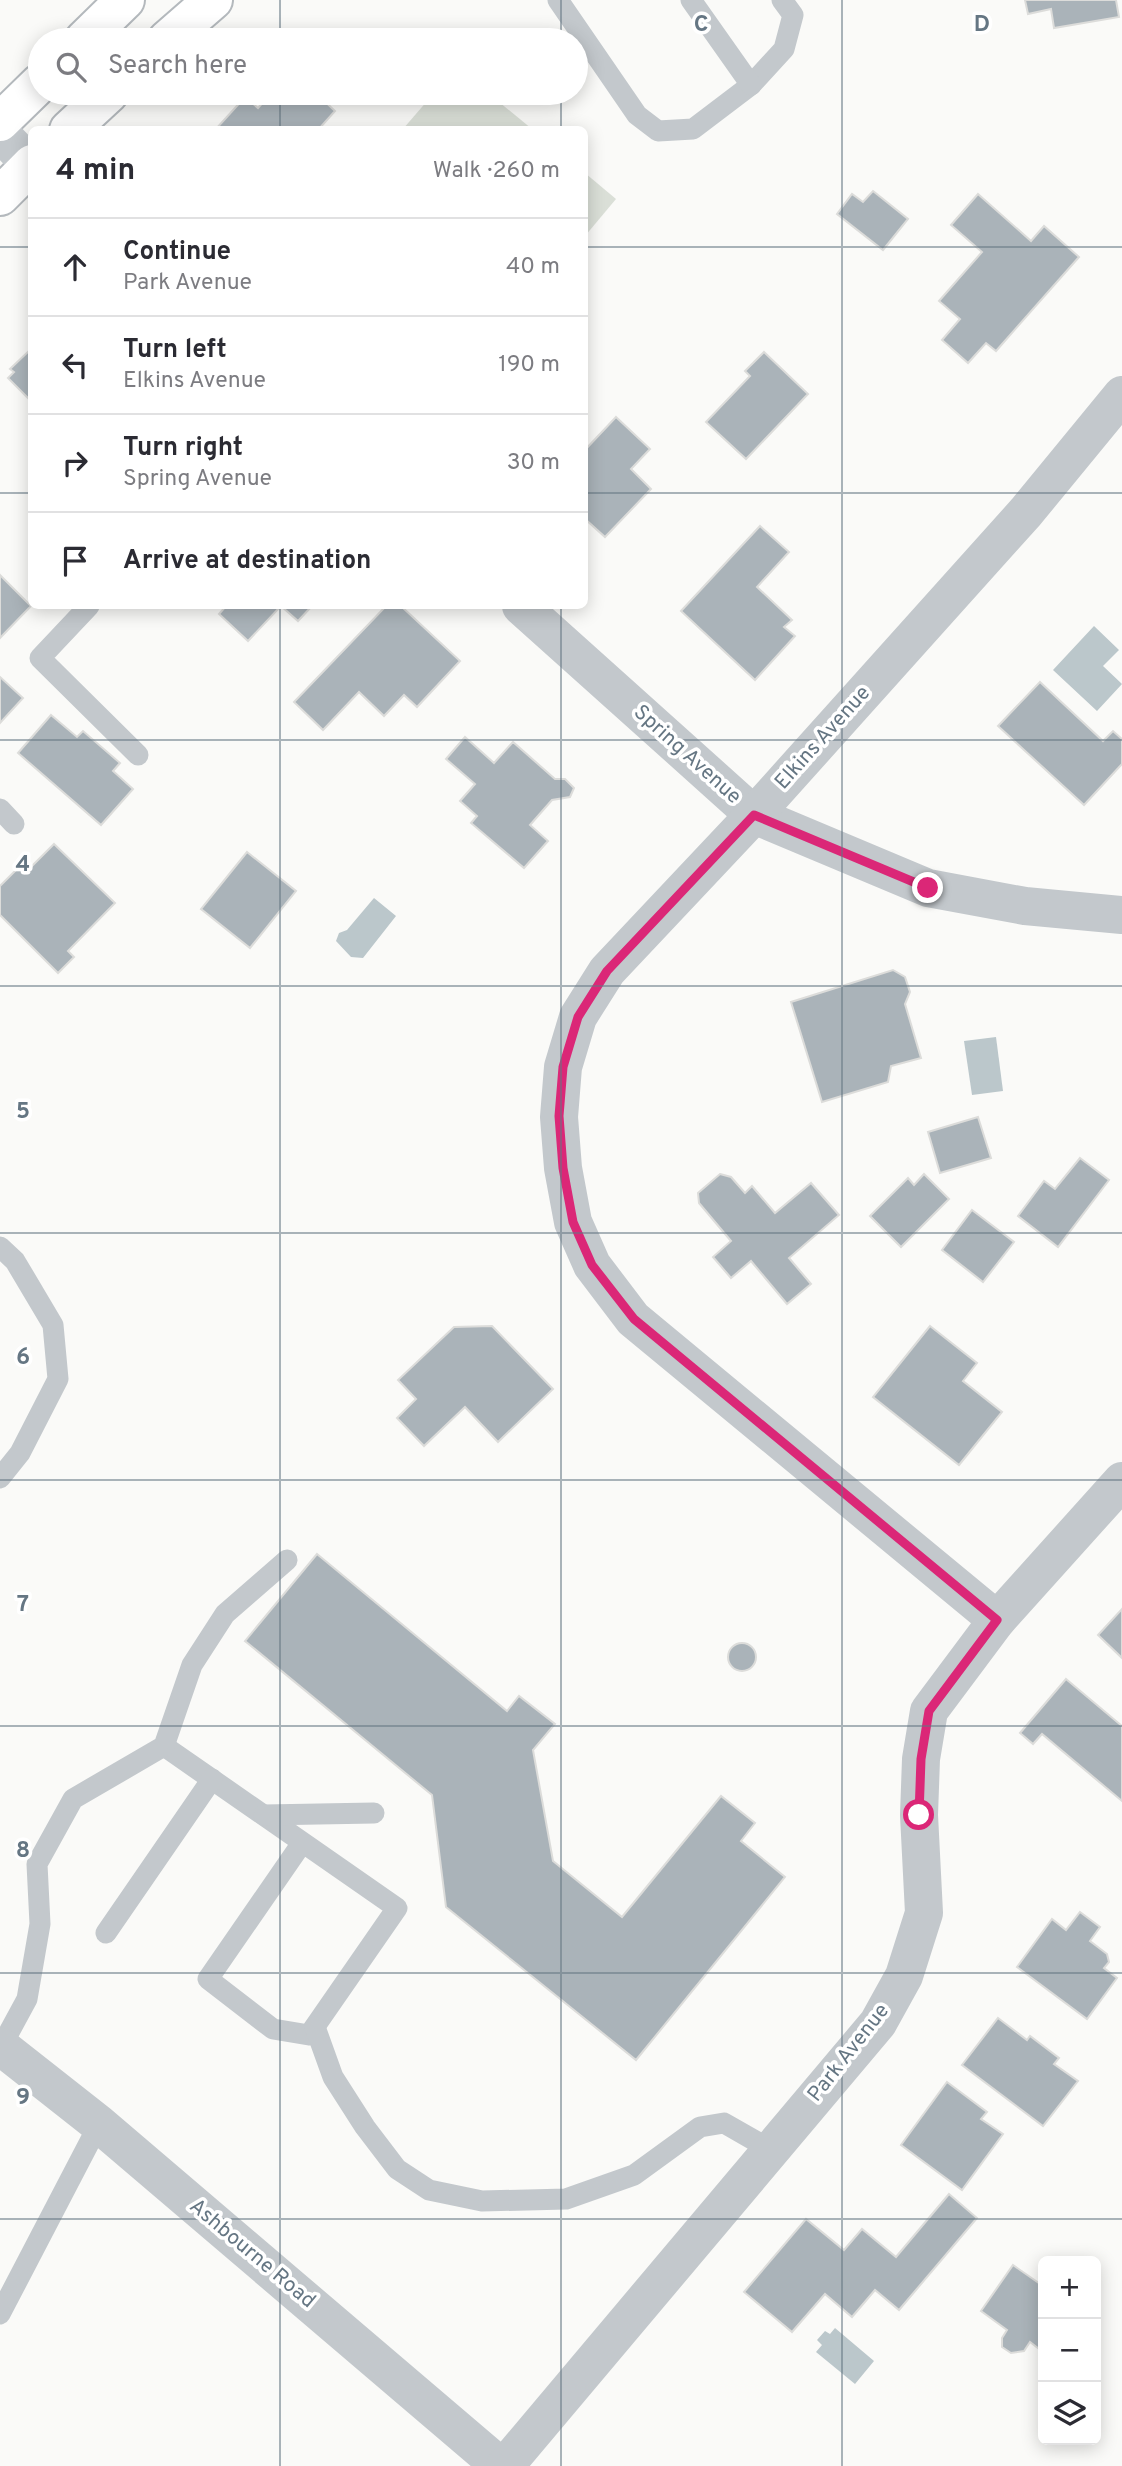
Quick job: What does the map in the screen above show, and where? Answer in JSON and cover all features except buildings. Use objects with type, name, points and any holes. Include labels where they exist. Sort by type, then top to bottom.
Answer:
[{"type":"highway","points":[[96,28],[125,0]]},
{"type":"highway","points":[[181,28],[213,0]]},
{"type":"highway","points":[[0,121],[28,94]]},
{"type":"highway","points":[[73,126],[96,105]]},
{"type":"highway","points":[[0,196],[28,168]]},
{"type":"street","points":[[0,134],[28,162]]},
{"type":"street","name":"Elkins Avenue","points":[[997,1620],[634,1319],[592,1265],[573,1222],[563,1168],[559,1116],[563,1067],[578,1017],[607,971],[754,815],[1026,512],[1122,395]]},
{"type":"street","name":"Spring Avenue","points":[[524,609],[754,815],[928,888],[1025,906],[1122,915]]},
{"type":"street","name":"Park Avenue","points":[[502,2466],[878,2024],[904,1976],[924,1913],[919,1815],[921,1759],[929,1711],[997,1620],[1122,1481]]},
{"type":"street","name":"Ashbourne Road","points":[[1,2047],[99,2124],[502,2466]]},
{"type":"lane","points":[[558,0],[577,28]]},
{"type":"lane","points":[[691,0],[751,85]]},
{"type":"lane","points":[[588,44],[637,115],[658,131],[693,129],[751,85],[784,49],[793,15],[782,0]]},
{"type":"lane","points":[[86,609],[40,658],[138,754]]},
{"type":"lane","points":[[0,1247],[15,1261],[53,1325],[58,1379],[20,1454],[0,1478]]},
{"type":"lane","points":[[1,2047],[27,1999],[40,1924],[37,1864],[73,1799],[164,1746],[192,1665],[225,1614],[287,1560]]},
{"type":"lane","points":[[164,1746],[397,1908],[309,2035],[273,2029],[208,1979],[302,1843]]},
{"type":"lane","points":[[106,1933],[212,1779]]},
{"type":"lane","points":[[264,1815],[374,1813]]},
{"type":"lane","points":[[315,2026],[334,2077],[365,2127],[397,2169],[429,2190],[482,2201],[566,2200],[634,2175],[700,2127],[724,2123],[771,2150]]},
{"type":"lane","points":[[0,2314],[99,2124]]},
{"type":"shaded area","points":[[424,105],[503,105],[528,126],[406,126]]},
{"type":"shaded area","points":[[588,176],[616,199],[588,232]]},
{"type":"shaded area","points":[[1094,626],[1119,650],[1103,666],[1122,684],[1097,711],[1053,670]]},
{"type":"shaded area","points":[[374,898],[396,916],[363,958],[351,957],[336,941],[339,933],[347,930]]},
{"type":"shaded area","points":[[996,1037],[1003,1091],[972,1095],[964,1041]]},
{"type":"shaded area","points":[[835,2328],[874,2361],[855,2384],[816,2352],[822,2345],[817,2340],[825,2331],[830,2334]]},
{"type":"route","points":[[919,1815],[921,1759],[929,1711],[997,1620],[634,1319],[592,1265],[573,1222],[563,1168],[559,1116],[563,1067],[578,1017],[607,971],[754,815],[928,888]]}]
